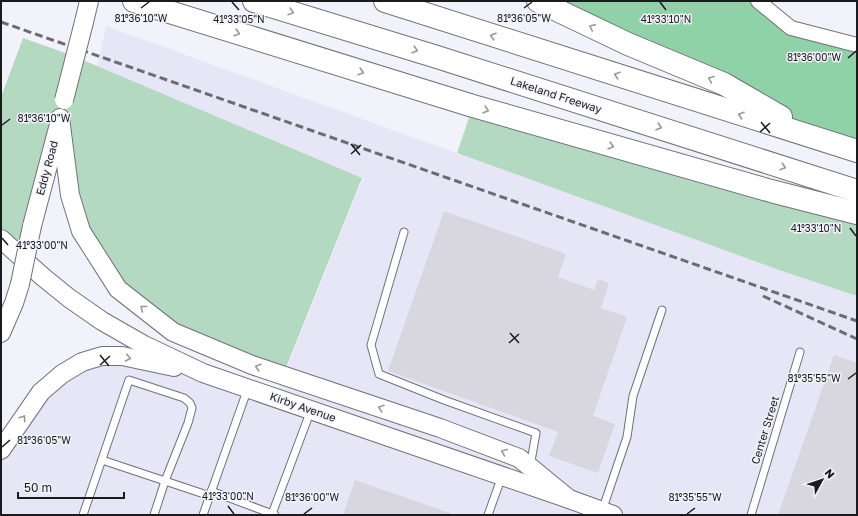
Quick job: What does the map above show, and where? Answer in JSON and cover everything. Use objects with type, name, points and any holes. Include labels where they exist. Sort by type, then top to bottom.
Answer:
[{"type":"highway","points":[[134,1],[473,106],[771,191],[857,213]]},
{"type":"highway","name":"Lakeland Freeway","points":[[254,1],[437,57],[857,191]]},
{"type":"highway","points":[[385,1],[857,151]]},
{"type":"highway","points":[[538,1],[628,44],[724,84],[818,139]]},
{"type":"street","name":"Eddy Road","points":[[1,333],[14,303],[20,284],[32,226],[90,1]]},
{"type":"street","points":[[758,1],[791,28],[857,45]]},
{"type":"street","points":[[60,118],[70,195],[81,232],[118,289],[174,332],[252,365],[440,428],[519,458],[569,499]]},
{"type":"street","name":"Kirby Avenue","points":[[1,239],[69,298],[102,321],[144,345],[203,373],[608,513]]},
{"type":"street","points":[[1,450],[41,392],[62,374],[82,362],[102,356],[122,356],[203,373]]},
{"type":"lane","points":[[404,232],[371,345],[379,374],[444,400],[536,433],[530,467]]},
{"type":"lane","points":[[608,513],[627,437],[633,396],[662,310]]},
{"type":"lane","name":"Center Street","points":[[751,515],[800,352]]},
{"type":"lane","points":[[83,515],[129,380],[184,398],[190,403],[192,408],[154,515]]},
{"type":"lane","points":[[203,515],[248,388]]},
{"type":"lane","points":[[102,460],[274,514],[311,410]]},
{"type":"lane","points":[[488,515],[502,476]]},
{"type":"shaded area","points":[[106,26],[779,270],[857,296],[857,515],[1,515],[1,450],[62,374],[122,356],[275,398],[363,178],[94,80]]},
{"type":"green space","points":[[538,1],[758,1],[791,28],[857,45],[857,151]]},
{"type":"green space","points":[[23,38],[71,55],[362,178],[283,375],[173,332],[118,289],[81,231],[60,119],[25,260],[1,239],[1,97]]},
{"type":"green space","points":[[473,106],[857,213],[857,296],[779,270],[457,153]]},
{"type":"building","points":[[444,211],[566,254],[558,277],[594,290],[598,279],[609,283],[601,308],[627,317],[593,416],[615,424],[598,473],[549,456],[558,432],[388,371]]},
{"type":"building","points":[[834,355],[857,363],[857,515],[778,515]]},
{"type":"building","points":[[355,480],[450,513],[450,515],[343,515]]},
{"type":"railway","points":[[1,22],[857,321]]},
{"type":"railway","points":[[763,296],[857,339]]}]
